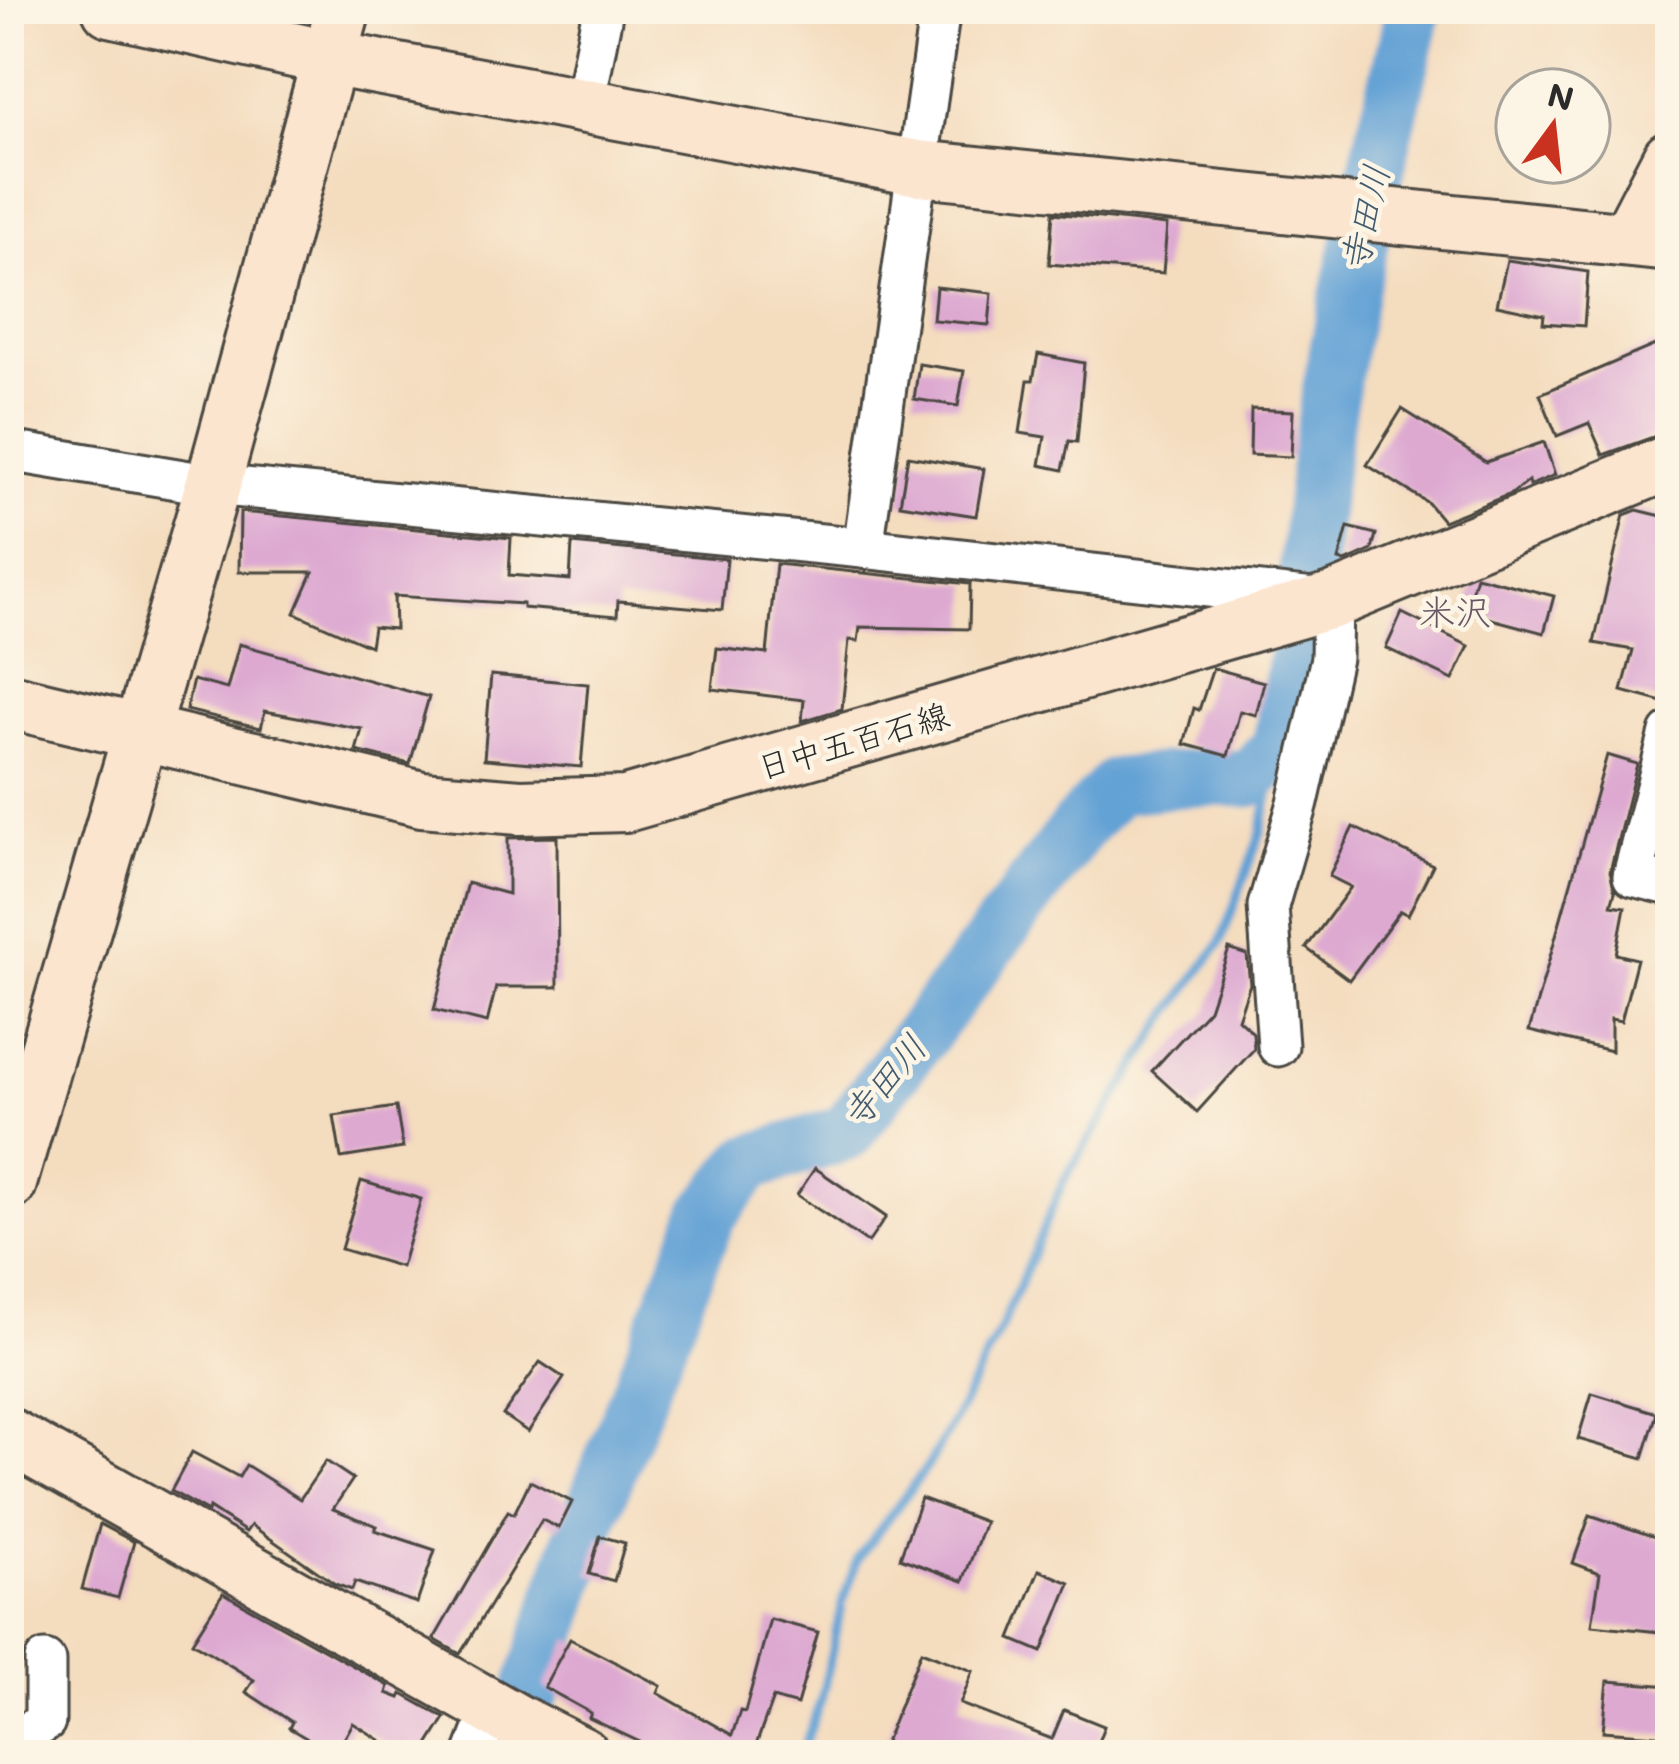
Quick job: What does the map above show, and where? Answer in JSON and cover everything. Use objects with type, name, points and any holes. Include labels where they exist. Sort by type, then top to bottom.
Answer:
[{"type":"street","points":[[110,9],[336,33],[584,106],[918,168],[1649,242],[1670,158]]},
{"type":"street","points":[[584,106],[603,9]]},
{"type":"street","points":[[863,548],[940,9]]},
{"type":"street","points":[[9,1184],[213,485],[336,33]]},
{"type":"street","points":[[9,451],[213,485],[863,548],[1332,601],[1331,658],[1298,803],[1268,906],[1278,1046]]},
{"type":"street","name":"日中五百石線","points":[[9,701],[422,799],[520,807],[626,804],[1332,601],[1670,462]]},
{"type":"street","points":[[1670,733],[1633,876],[1670,885]]},
{"type":"street","points":[[9,1436],[483,1732],[582,1755]]},
{"type":"street","points":[[9,1744],[45,1722],[45,1661]]},
{"type":"building","points":[[1053,213],[1167,225],[1163,273],[1049,264]]},
{"type":"building","points":[[1507,260],[1588,272],[1584,326],[1543,323],[1544,315],[1497,305]]},
{"type":"building","points":[[936,287],[992,293],[989,325],[933,320]]},
{"type":"building","points":[[1655,345],[1670,380],[1670,431],[1603,455],[1589,423],[1557,436],[1540,394]]},
{"type":"building","points":[[1038,354],[1084,363],[1077,442],[1069,441],[1063,470],[1040,465],[1045,437],[1020,433],[1028,380],[1033,380]]},
{"type":"building","points":[[919,364],[964,371],[958,406],[914,399]]},
{"type":"building","points":[[1251,409],[1293,411],[1291,457],[1250,455]]},
{"type":"building","points":[[1402,409],[1486,462],[1544,442],[1555,475],[1529,486],[1528,481],[1513,493],[1443,521],[1428,503],[1367,465]]},
{"type":"building","points":[[908,456],[984,469],[976,516],[900,504]]},
{"type":"building","points":[[1637,510],[1670,518],[1670,704],[1622,691],[1633,650],[1594,643],[1624,515]]},
{"type":"building","points":[[240,512],[511,538],[509,575],[570,580],[572,544],[727,559],[722,610],[618,601],[617,616],[394,596],[395,629],[373,627],[370,646],[295,613],[313,572],[239,572]]},
{"type":"building","points":[[1348,527],[1376,534],[1372,550],[1345,562],[1339,560]]},
{"type":"building","points":[[776,564],[970,584],[969,629],[860,627],[858,641],[849,640],[842,709],[802,721],[804,700],[712,689],[717,648],[767,654]]},
{"type":"building","points":[[1476,576],[1554,596],[1544,633],[1465,612]]},
{"type":"building","points":[[1402,613],[1469,646],[1453,680],[1386,648]]},
{"type":"building","points":[[239,644],[429,697],[410,764],[356,751],[362,729],[265,711],[261,728],[186,710],[193,680],[227,689]]},
{"type":"building","points":[[1213,668],[1264,682],[1256,715],[1240,711],[1228,756],[1184,744]]},
{"type":"building","points":[[491,675],[588,684],[581,767],[484,759]]},
{"type":"building","points":[[1607,755],[1637,764],[1610,871],[1615,892],[1611,905],[1625,907],[1616,954],[1637,959],[1621,1021],[1611,1019],[1611,1051],[1529,1031]]},
{"type":"building","points":[[1353,827],[1433,865],[1408,915],[1400,911],[1349,980],[1306,948],[1351,887],[1329,876]]},
{"type":"building","points":[[557,837],[558,987],[496,987],[487,1023],[434,1010],[467,883],[508,894],[508,838]]},
{"type":"building","points":[[1229,949],[1247,955],[1250,984],[1238,1019],[1253,1033],[1254,1049],[1197,1112],[1152,1071],[1209,1009]]},
{"type":"building","points":[[396,1107],[403,1148],[341,1158],[334,1116]]},
{"type":"building","points":[[815,1168],[886,1217],[868,1243],[797,1195]]},
{"type":"building","points":[[361,1181],[421,1199],[401,1267],[341,1249]]},
{"type":"building","points":[[540,1362],[564,1378],[528,1432],[503,1415]]},
{"type":"building","points":[[1592,1393],[1657,1413],[1643,1458],[1578,1439]]},
{"type":"building","points":[[192,1452],[239,1477],[246,1465],[300,1499],[326,1461],[353,1479],[333,1509],[377,1526],[375,1530],[435,1550],[417,1603],[355,1582],[352,1590],[335,1584],[251,1525],[246,1532],[171,1491]]},
{"type":"building","points":[[530,1481],[572,1502],[559,1528],[542,1520],[460,1654],[434,1639]]},
{"type":"building","points":[[921,1498],[985,1522],[963,1581],[900,1558]]},
{"type":"building","points":[[1590,1515],[1670,1542],[1670,1633],[1592,1625],[1600,1573],[1573,1563]]},
{"type":"building","points":[[100,1524],[134,1542],[118,1598],[82,1589]]},
{"type":"building","points":[[600,1536],[625,1543],[614,1581],[589,1574]]},
{"type":"building","points":[[1039,1570],[1070,1583],[1042,1652],[1011,1639]]},
{"type":"building","points":[[223,1593],[389,1686],[387,1693],[400,1698],[402,1694],[445,1718],[422,1755],[404,1755],[353,1723],[335,1755],[289,1728],[292,1722],[246,1692],[254,1680],[192,1642]]},
{"type":"building","points":[[770,1619],[818,1632],[797,1705],[773,1698],[755,1748],[766,1755],[640,1755],[646,1745],[589,1718],[591,1713],[544,1687],[570,1639],[661,1686],[658,1693],[732,1735],[740,1711],[745,1712]]},
{"type":"building","points":[[921,1651],[973,1671],[960,1704],[1052,1739],[1064,1710],[1104,1726],[1093,1755],[880,1755]]},
{"type":"building","points":[[1608,1681],[1670,1686],[1670,1736],[1603,1731]]},
{"type":"waterway","name":"寺田川","points":[[1307,571],[1336,358],[1414,9]]},
{"type":"waterway","name":"寺田川","points":[[531,1693],[582,1538],[708,1215],[750,1163],[846,1133],[1080,825],[1116,786],[1192,778],[1249,779],[1280,747],[1301,633]]},
{"type":"waterway","points":[[801,1755],[821,1700],[843,1599],[858,1558],[928,1466],[954,1420],[1002,1326],[1064,1180],[1170,1013],[1220,944],[1261,832],[1280,747]]},
{"type":"district","name":"米沢","points":[[1455,612]]}]
